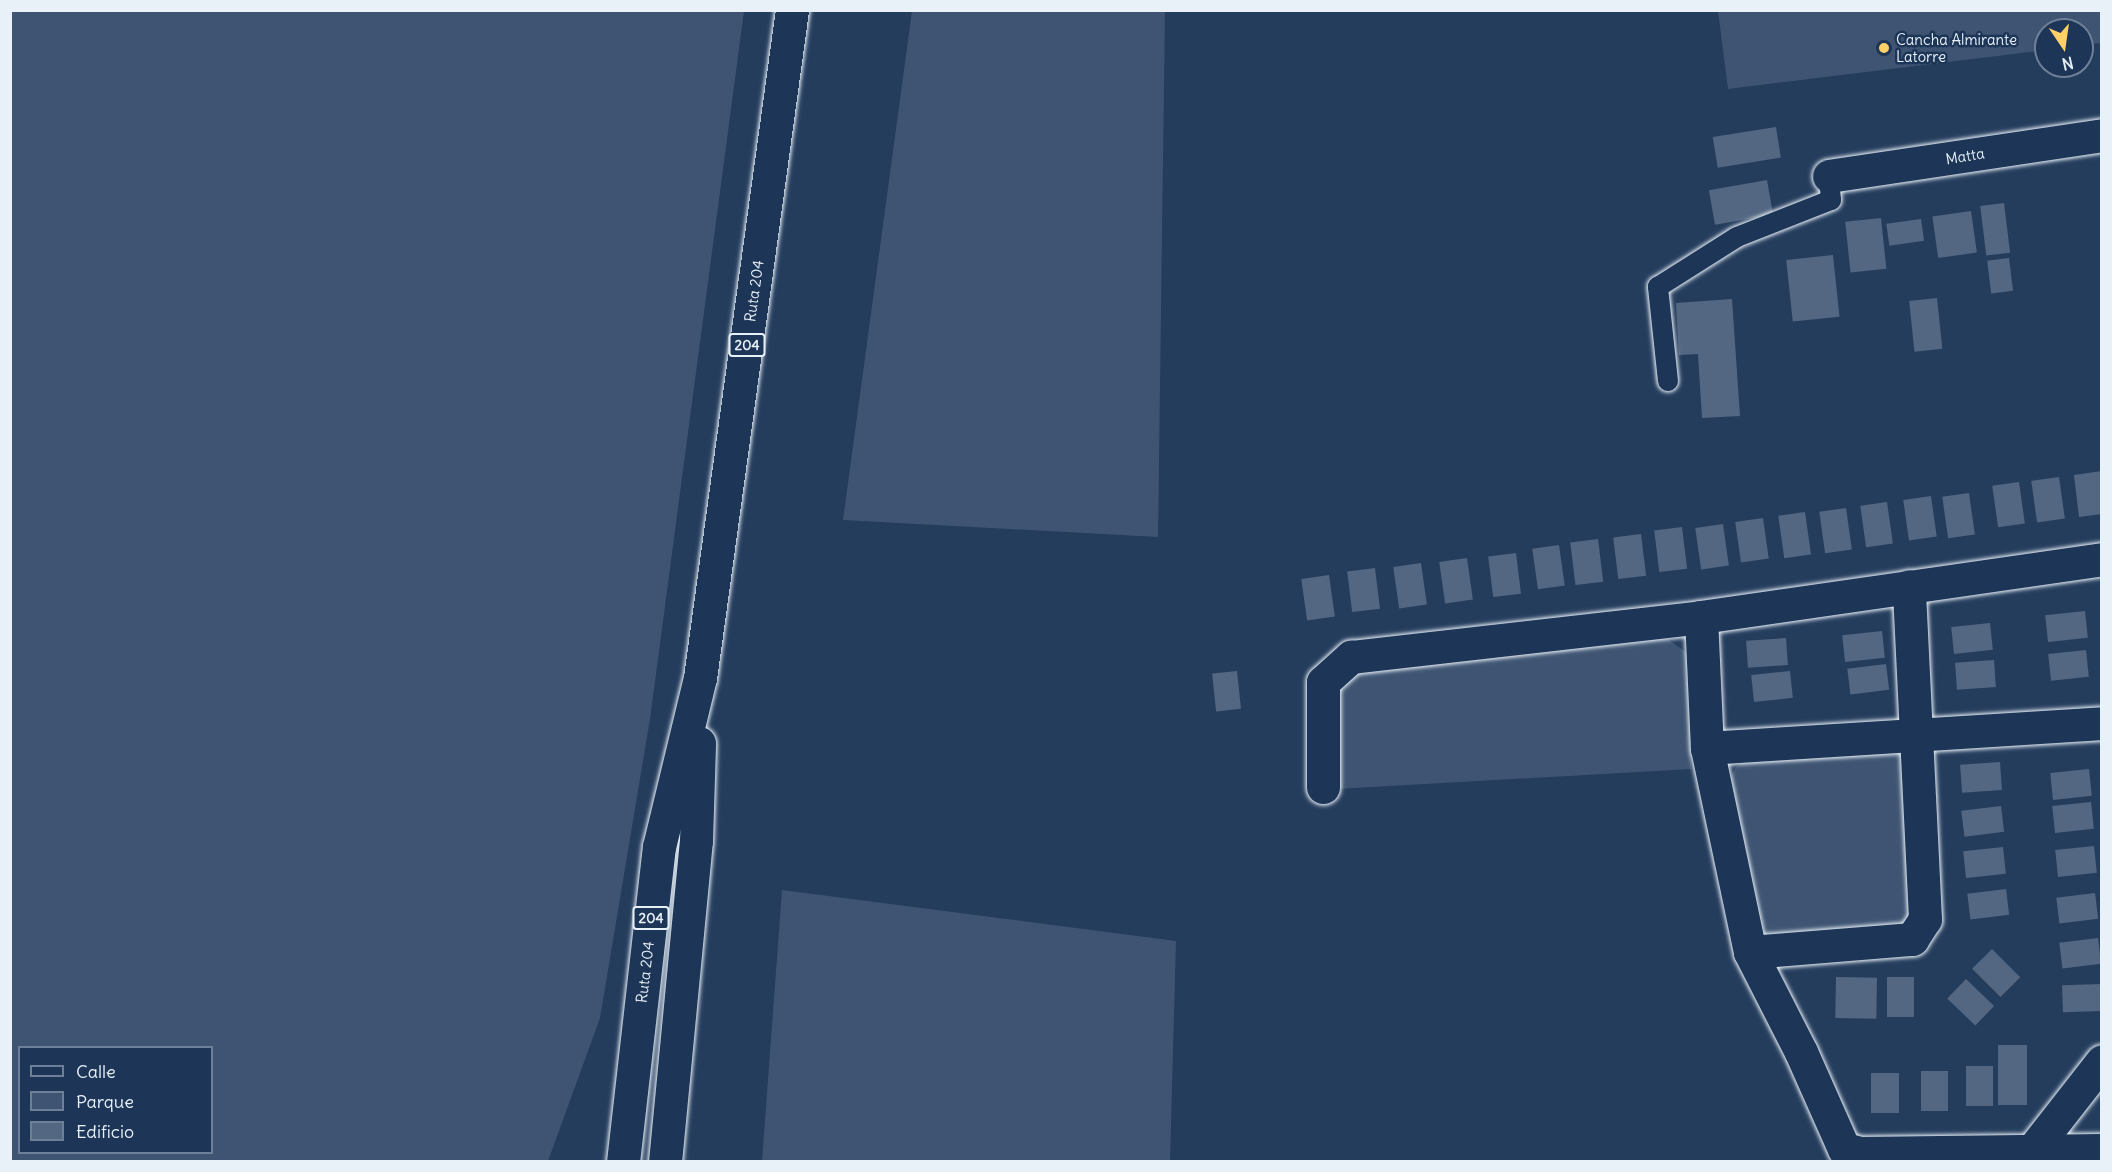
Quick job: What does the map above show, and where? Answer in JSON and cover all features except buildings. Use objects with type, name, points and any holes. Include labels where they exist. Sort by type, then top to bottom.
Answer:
[{"type":"street","name":"Ruta 204","points":[[623,1161],[659,847],[700,678],[792,10]]},
{"type":"street","name":"Matta","points":[[1829,176],[2102,135]]},
{"type":"street","points":[[1323,787],[1323,682],[1351,657],[1701,617],[1909,585],[2102,559]]},
{"type":"street","points":[[1750,952],[1912,939],[1925,919],[1919,735],[1909,585]]},
{"type":"street","points":[[1701,617],[1707,748],[1750,952],[1801,1052],[1844,1149],[1860,1153],[2030,1157],[2102,1150]]},
{"type":"street","name":"Ruta 204","points":[[664,1161],[696,841],[700,678]]},
{"type":"street","points":[[1707,748],[2102,723]]},
{"type":"street","points":[[2030,1157],[2102,1061]]},
{"type":"lane","points":[[1668,381],[1658,287],[1737,237],[1831,200],[1829,176]]},
{"type":"green space","points":[[10,11],[744,11],[650,719],[600,1018],[548,1161],[11,1161]]},
{"type":"green space","points":[[912,11],[1165,11],[1158,537],[843,520]]},
{"type":"green space","name":"Cancha Almirante Latorre","points":[[1718,11],[2101,11],[2101,43],[2094,44],[2094,18],[2034,18],[2034,51],[1728,89]]},
{"type":"green space","points":[[1661,634],[1687,653],[1691,769],[1337,789],[1337,694],[1354,674]]},
{"type":"green space","points":[[1901,752],[1912,929],[1768,941],[1754,905],[1728,785],[1735,768],[1746,761]]},
{"type":"green space","points":[[782,890],[1176,941],[1170,1161],[762,1161]]},
{"type":"place","name":"Cancha Almirante Latorre","points":[[1884,48]]}]
